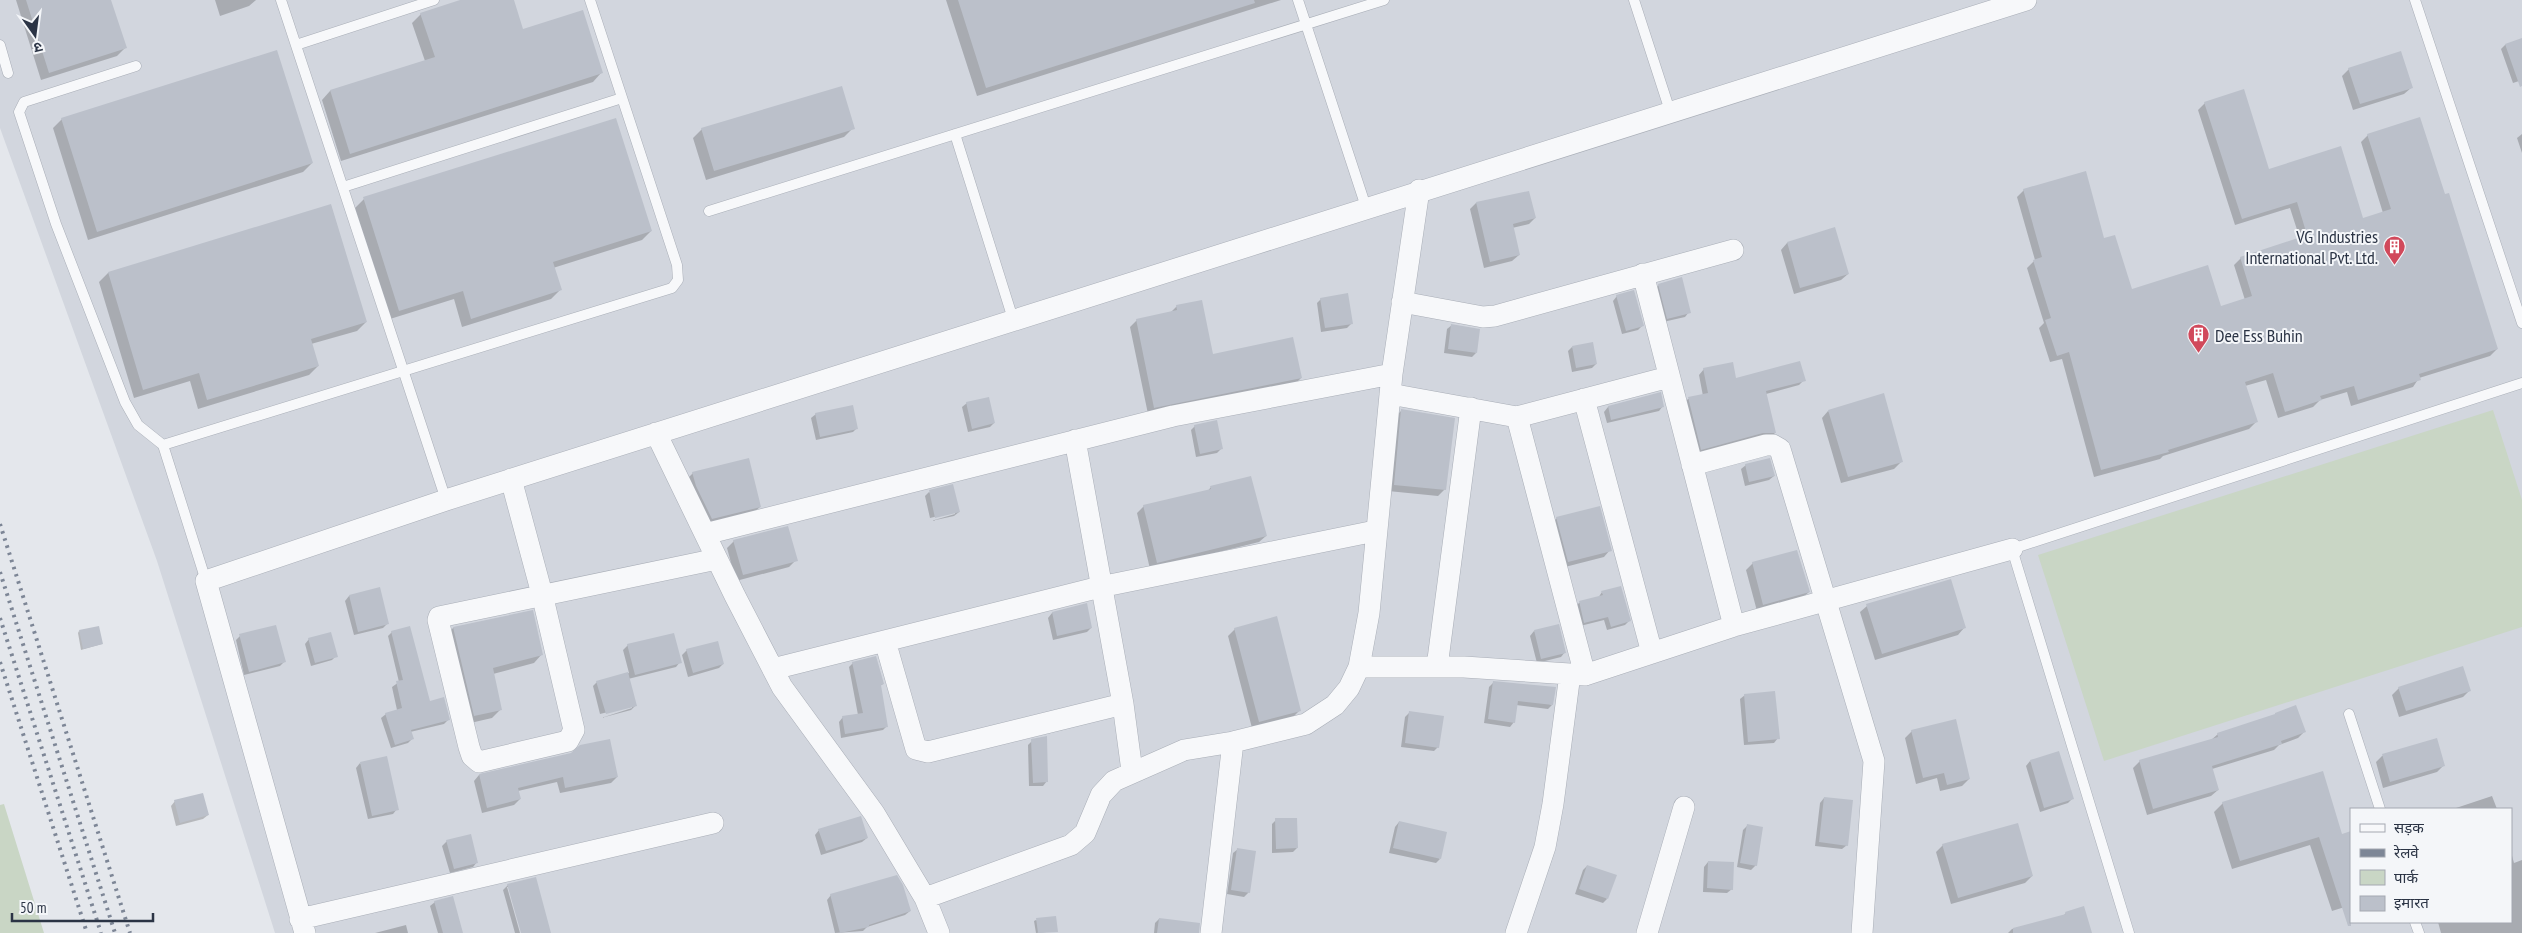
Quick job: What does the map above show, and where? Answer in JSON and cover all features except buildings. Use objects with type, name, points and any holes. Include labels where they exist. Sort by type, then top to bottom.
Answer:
[{"type":"street","points":[[712,823],[303,926],[206,581],[511,479],[1419,190],[2026,0]]},
{"type":"street","points":[[925,898],[1071,845],[1085,833],[1106,788],[1114,780],[1132,771],[1184,750],[1233,742],[1306,724],[1334,705],[1349,688],[1359,667],[1369,613],[1375,531],[1391,384],[1419,190]]},
{"type":"street","points":[[1402,302],[1484,317],[1495,316],[1733,250]]},
{"type":"street","points":[[1643,274],[1734,626]]},
{"type":"street","points":[[705,534],[1173,416],[1391,384],[1471,408],[1517,417],[1669,377]]},
{"type":"street","points":[[1584,399],[1652,653]]},
{"type":"street","points":[[1436,666],[1471,408]]},
{"type":"street","points":[[1516,933],[1545,847],[1577,675],[1517,417]]},
{"type":"street","points":[[656,433],[782,687],[874,813],[925,898],[939,933]]},
{"type":"street","points":[[1076,440],[1100,588],[1123,704],[1132,771]]},
{"type":"street","points":[[1692,465],[1766,445],[1773,444],[1780,449],[1824,601],[1874,761],[1862,933]]},
{"type":"street","points":[[511,479],[542,594],[573,725],[573,736],[568,741],[480,762],[472,756],[469,747],[438,618],[443,615],[542,594],[717,559]]},
{"type":"street","points":[[773,669],[1100,588],[1375,531]]},
{"type":"street","points":[[1359,667],[1436,666],[1577,675],[1734,626],[2012,549]]},
{"type":"street","points":[[885,641],[916,749],[921,752],[928,752],[1123,704]]},
{"type":"street","points":[[1211,933],[1233,742]]},
{"type":"street","points":[[1648,933],[1684,807]]},
{"type":"lane","points":[[281,0],[446,500]]},
{"type":"lane","points":[[296,45],[434,0]]},
{"type":"lane","points":[[163,445],[672,288],[678,280],[677,264],[590,0]]},
{"type":"lane","points":[[1298,0],[1366,207]]},
{"type":"lane","points":[[709,211],[1384,0]]},
{"type":"lane","points":[[1634,0],[1670,111]]},
{"type":"lane","points":[[2416,0],[2522,324]]},
{"type":"lane","points":[[0,46],[8,73]]},
{"type":"lane","points":[[136,66],[24,102],[19,112],[56,224],[125,402],[138,425],[163,445],[206,581]]},
{"type":"lane","points":[[343,187],[622,98]]},
{"type":"lane","points":[[955,134],[1013,319]]},
{"type":"lane","points":[[2129,933],[2012,549],[2522,383]]},
{"type":"lane","points":[[2349,714],[2380,808]]},
{"type":"shaded area","points":[[0,0],[2522,0],[2522,933],[275,933],[157,561],[0,128]]},
{"type":"green space","points":[[2493,410],[2522,500],[2522,627],[2104,761],[2038,555]]},
{"type":"green space","points":[[4,804],[44,933],[0,933],[0,805]]},
{"type":"railway","points":[[0,524],[130,933]]},
{"type":"railway","points":[[0,572],[115,933]]},
{"type":"railway","points":[[0,618],[101,933]]},
{"type":"railway","points":[[0,662],[87,933]]},
{"type":"place","name":"VG Industries International Pvt. Ltd.","points":[[2394,265]]},
{"type":"place","name":"Dee Ess Buhin","points":[[2199,354]]}]
